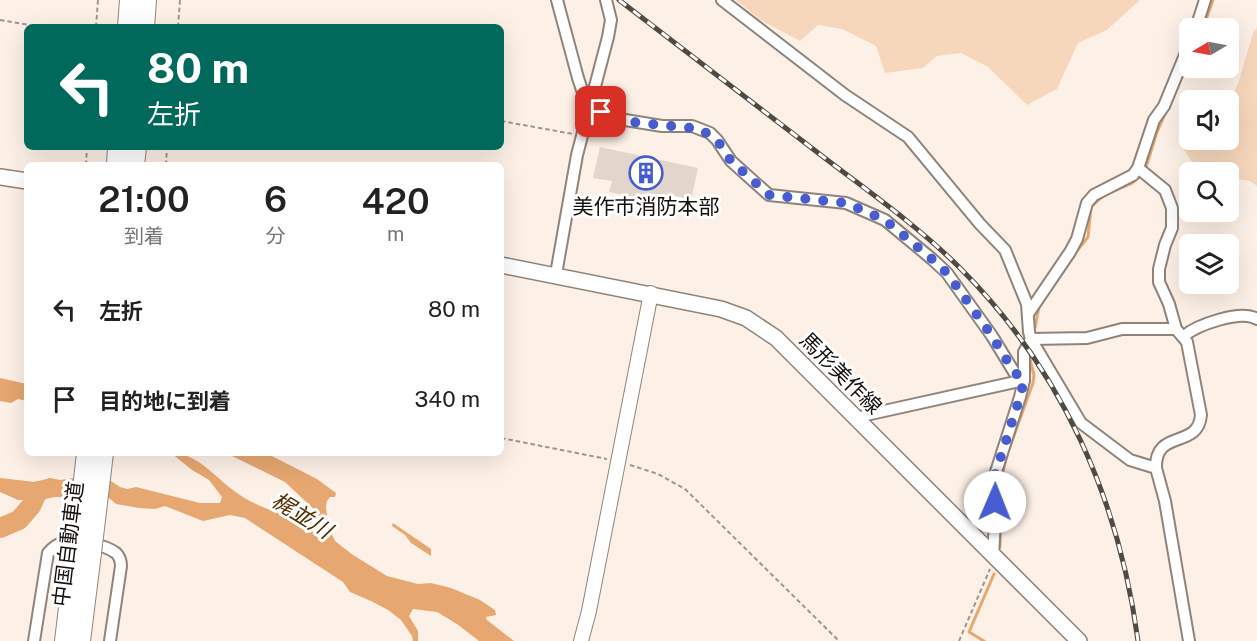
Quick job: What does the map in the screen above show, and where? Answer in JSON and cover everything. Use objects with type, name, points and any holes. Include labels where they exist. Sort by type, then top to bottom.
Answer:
[{"type":"highway","points":[[128,24],[130,0]]},
{"type":"highway","points":[[144,24],[146,0]]},
{"type":"highway","name":"中国自動車道","points":[[80,641],[87,456]]},
{"type":"highway","name":"中国自動車道","points":[[65,641],[102,456]]},
{"type":"main road","points":[[0,177],[24,181]]},
{"type":"main road","name":"馬形美作線","points":[[504,265],[651,293],[721,309],[746,318],[776,338],[1079,641]]},
{"type":"street","points":[[557,0],[578,78],[591,105],[619,119],[662,126],[692,126],[710,133],[731,161],[769,195],[846,203],[885,220],[947,273],[992,336],[1014,372],[1024,380]]},
{"type":"street","points":[[556,274],[582,136],[610,28],[611,20],[606,0]]},
{"type":"street","points":[[722,0],[845,95],[908,137],[1005,250],[1027,304],[1031,339],[1074,414],[1081,423],[1130,460],[1156,468]]},
{"type":"street","points":[[1199,18],[1205,0]]},
{"type":"street","points":[[1028,314],[1070,252],[1077,239],[1088,203],[1094,195],[1132,176],[1138,168],[1154,120],[1164,106],[1179,70]]},
{"type":"street","points":[[1138,168],[1165,190],[1172,208],[1172,228],[1159,269],[1159,282],[1180,332],[1187,342],[1201,415],[1200,426],[1195,432],[1167,443],[1156,458],[1189,641]]},
{"type":"street","points":[[580,641],[589,611],[651,293]]},
{"type":"street","points":[[1031,339],[1079,339],[1122,329],[1180,332],[1220,320],[1247,316],[1257,319]]},
{"type":"street","points":[[993,556],[995,475],[1020,397],[1024,380],[1024,352],[1031,339]]},
{"type":"street","points":[[857,419],[866,415],[1024,380]]},
{"type":"street","points":[[34,641],[48,553],[55,545],[67,541],[106,548],[120,558],[122,566],[110,641]]},
{"type":"path","points":[[96,24],[98,0]]},
{"type":"path","points":[[178,24],[180,0]]},
{"type":"path","points":[[0,20],[24,24]]},
{"type":"path","points":[[504,122],[582,136]]},
{"type":"path","points":[[504,439],[619,462],[658,474],[685,489],[838,641]]},
{"type":"path","points":[[959,641],[993,556]]},
{"type":"shaded area","points":[[736,0],[1140,0],[1107,30],[1078,43],[1057,89],[1027,105],[988,67],[961,53],[937,56],[923,68],[885,73],[876,46],[842,29],[818,25],[800,41],[762,21]]},
{"type":"shaded area","points":[[1257,28],[1257,186],[1250,181],[1239,179],[1239,162],[1192,162],[1184,150],[1239,150],[1239,90],[1235,90],[1253,33]]},
{"type":"shaded area","points":[[0,378],[24,383],[24,400],[18,399],[11,403],[0,401]]},
{"type":"shaded area","points":[[175,456],[186,456],[197,461],[241,496],[304,525],[322,538],[324,536],[317,512],[285,482],[232,456],[272,456],[317,479],[336,493],[335,497],[330,497],[326,506],[328,526],[335,541],[387,576],[418,584],[431,583],[451,588],[480,600],[495,610],[496,615],[486,617],[487,620],[514,641],[479,641],[437,612],[413,609],[409,616],[418,631],[418,641],[413,641],[401,620],[388,610],[350,592],[343,582],[245,518],[230,515],[203,521],[165,506],[155,509],[139,508],[116,504],[109,498],[54,497],[18,500],[0,492],[0,478],[35,482],[50,478],[60,480],[74,478],[111,481],[127,489],[136,487],[200,503],[220,503],[222,497],[209,480]]},
{"type":"shaded area","points":[[393,523],[431,549],[431,556],[411,543],[405,535],[392,526]]},
{"type":"building","name":"美作市消防本部","points":[[600,147],[698,168],[691,200],[672,195],[670,205],[609,192],[612,181],[593,178]]},
{"type":"waterway","points":[[1207,18],[1213,0]]},
{"type":"waterway","points":[[1146,167],[1157,132],[1181,78]]},
{"type":"waterway","points":[[1109,193],[1132,183],[1139,177]]},
{"type":"waterway","points":[[1073,256],[1088,237],[1091,207],[1103,196]]},
{"type":"waterway","points":[[1035,328],[1039,306]]},
{"type":"waterway","points":[[1009,449],[1033,383],[1034,375],[1030,360]]},
{"type":"waterway","points":[[1000,547],[1001,480],[1007,455]]},
{"type":"waterway","points":[[0,528],[19,520],[31,506],[38,491]]},
{"type":"waterway","points":[[984,641],[969,632],[994,574]]},
{"type":"railway","points":[[619,0],[907,221],[960,268],[996,307],[1028,349],[1056,393],[1080,440],[1100,487],[1117,537],[1138,641]]},
{"type":"place","name":"美作市消防本部","points":[[646,173]]},
{"type":"route","points":[[601,112],[632,122],[662,126],[692,126],[710,133],[731,161],[769,195],[846,203],[867,211],[885,220],[947,273],[992,336],[1014,372],[1024,380],[995,475],[995,502]]},
{"type":"water label","name":"梶並川","points":[[302,515]]}]
